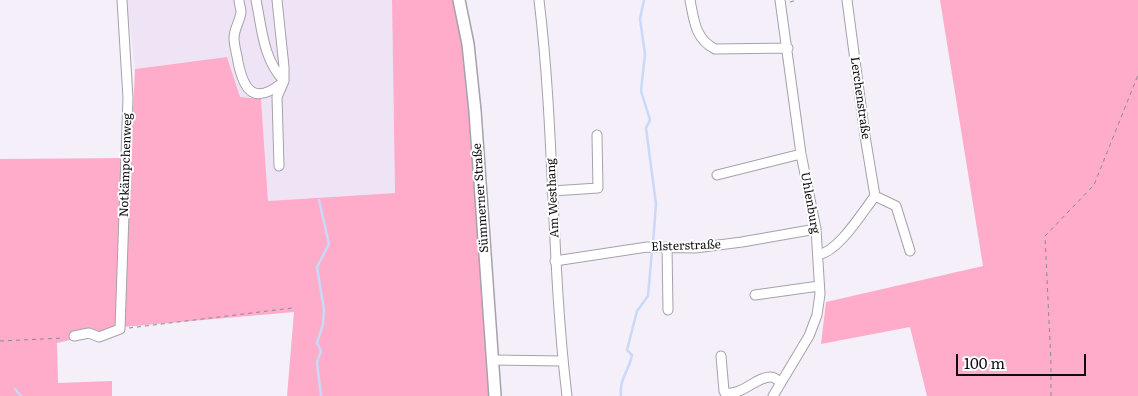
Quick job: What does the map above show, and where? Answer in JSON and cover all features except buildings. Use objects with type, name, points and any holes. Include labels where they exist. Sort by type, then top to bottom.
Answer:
[{"type":"main road","name":"Sümmerner Straße","points":[[459,0],[468,44],[475,112],[495,396]]},
{"type":"street","name":"Notkämpchenweg","points":[[120,329],[128,98],[122,0]]},
{"type":"street","points":[[239,0],[241,11],[234,37],[241,78],[244,84],[253,92],[260,93],[270,92],[284,81]]},
{"type":"street","points":[[256,0],[267,55],[274,71],[284,81]]},
{"type":"street","points":[[278,0],[284,51],[284,81],[277,97],[279,166]]},
{"type":"street","name":"Am Westhang","points":[[539,0],[544,45],[555,261],[567,396]]},
{"type":"street","points":[[690,0],[696,29],[705,44],[710,47],[715,49],[788,48]]},
{"type":"street","name":"Uhlenburg","points":[[773,396],[809,336],[817,315],[819,283],[816,228],[801,154],[780,0]]},
{"type":"street","name":"Lerchenstraße","points":[[847,0],[875,196]]},
{"type":"street","points":[[552,191],[598,188],[597,135]]},
{"type":"street","points":[[717,175],[801,154]]},
{"type":"street","points":[[818,256],[832,249],[850,230],[875,196],[896,206],[910,251]]},
{"type":"street","name":"Elsterstraße","points":[[555,261],[647,247],[695,248],[742,242],[816,228]]},
{"type":"street","points":[[664,247],[668,310]]},
{"type":"street","points":[[794,284],[819,283]]},
{"type":"street","points":[[755,294],[819,283]]},
{"type":"street","points":[[74,336],[89,333],[99,337],[120,329]]},
{"type":"street","points":[[721,356],[725,393],[733,394],[768,377],[775,378],[781,383]]},
{"type":"street","points":[[493,360],[563,361]]},
{"type":"path","points":[[1051,396],[1045,236],[1094,185],[1138,75]]},
{"type":"path","points":[[120,329],[292,308]]},
{"type":"path","points":[[0,341],[50,340],[74,336]]},
{"type":"shaded area","points":[[127,0],[392,0],[395,193],[268,201],[261,99],[240,98],[227,57],[135,69]]},
{"type":"shaded area","points":[[392,0],[454,0],[463,44],[469,105],[489,396],[287,396],[294,312],[123,327],[57,343],[58,383],[112,381],[112,396],[0,396],[0,159],[131,158],[135,69],[227,57],[240,97],[261,99],[268,201],[395,193]]},
{"type":"shaded area","points":[[940,0],[1138,0],[1138,396],[927,396],[910,327],[821,344],[826,302],[983,266]]},
{"type":"waterway","points":[[644,0],[640,19],[645,54],[641,91],[650,120],[646,128],[656,204],[653,244]]},
{"type":"waterway","points":[[319,200],[329,244],[317,267],[324,310],[323,324],[317,343],[321,351],[317,362],[321,396]]},
{"type":"waterway","points":[[621,396],[621,385],[631,361],[632,355],[627,350],[637,311],[648,296],[652,250]]},
{"type":"waterway","points":[[15,389],[21,396]]}]
